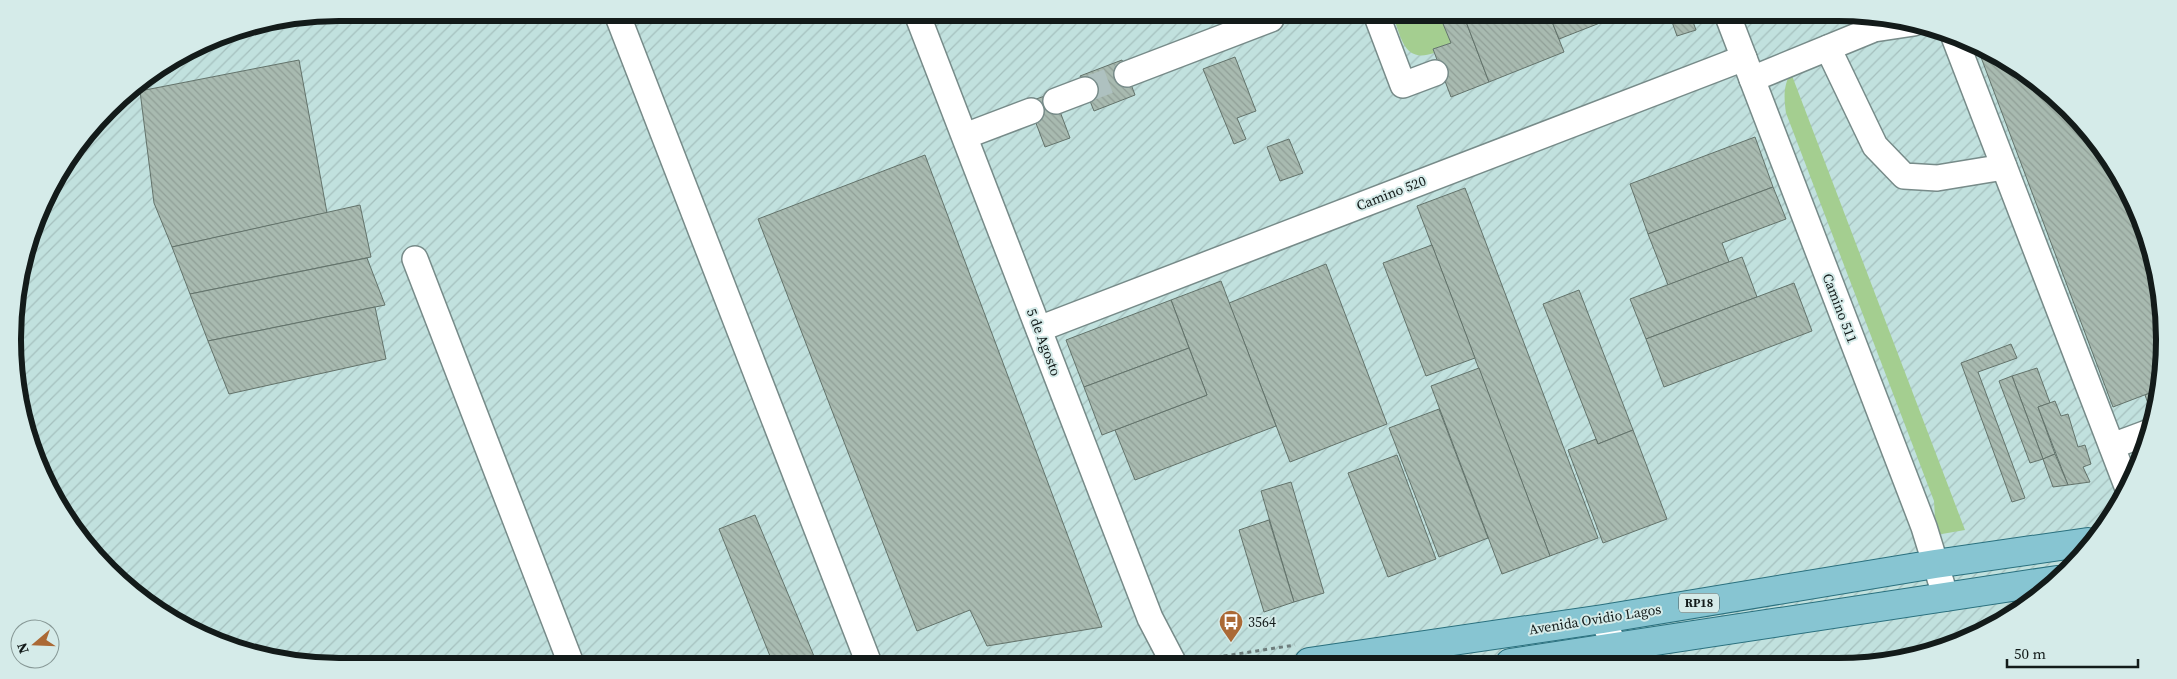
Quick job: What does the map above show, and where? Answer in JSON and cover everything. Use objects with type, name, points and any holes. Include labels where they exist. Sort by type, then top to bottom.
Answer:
[{"type":"main road","name":"Avenida Ovidio Lagos","points":[[1336,658],[1603,618],[1935,564],[2082,543]]},
{"type":"main road","name":"RP18","points":[[1577,658],[1617,655],[2043,582]]},
{"type":"street","points":[[620,21],[866,658]]},
{"type":"street","name":"5 de Agosto","points":[[920,21],[1150,618],[1171,658]]},
{"type":"street","points":[[1127,74],[1266,21]]},
{"type":"street","points":[[1379,21],[1403,85],[1435,73]]},
{"type":"street","name":"Camino 511","points":[[1736,21],[1748,69],[1924,527],[1946,598]]},
{"type":"street","name":"Camino 520","points":[[1038,328],[1748,69],[1828,48],[1874,29],[1894,26]]},
{"type":"street","points":[[1957,44],[2124,478]]},
{"type":"street","points":[[1828,48],[1875,146],[1904,176],[1937,178],[2004,167]]},
{"type":"street","points":[[1056,101],[1085,90]]},
{"type":"street","points":[[965,136],[1031,111]]},
{"type":"street","points":[[415,259],[569,658]]},
{"type":"street","points":[[2112,446],[2141,435]]},
{"type":"street","points":[[1603,618],[1617,655]]},
{"type":"shaded area","points":[[1838,21],[1900,27],[1959,45],[1997,64],[2014,75],[2063,114],[2102,163],[2113,180],[2132,218],[2150,277],[2156,340],[2150,402],[2132,461],[2113,499],[2090,533],[2063,565],[2014,604],[1978,625],[1940,641],[1900,652],[1879,655],[1838,658],[340,658],[277,652],[218,634],[180,615],[146,592],[114,565],[87,533],[64,499],[45,461],[38,442],[27,402],[24,381],[21,340],[22,319],[27,277],[45,218],[64,180],[75,163],[114,114],[163,75],[180,64],[218,45],[277,27],[319,22]]},
{"type":"green space","points":[[1395,21],[1442,21],[1451,43],[1433,49],[1434,53],[1417,55],[1406,48]]},
{"type":"green space","points":[[1791,73],[1965,530],[1936,535],[1934,501],[1786,113],[1785,87]]},
{"type":"building","points":[[1442,21],[1466,21],[1489,82],[1451,97],[1433,49],[1451,43]]},
{"type":"building","points":[[1466,21],[1552,21],[1564,52],[1489,82]]},
{"type":"building","points":[[1552,21],[1605,21],[1559,39]]},
{"type":"building","points":[[1672,21],[1693,21],[1696,30],[1677,36]]},
{"type":"building","points":[[1980,55],[2031,87],[2063,114],[2102,163],[2113,180],[2132,218],[2145,257],[2153,298],[2156,340],[2153,381],[2151,392],[2113,407]]},
{"type":"building","points":[[1235,57],[1256,111],[1237,118],[1246,139],[1234,144],[1203,69]]},
{"type":"building","points":[[299,60],[327,213],[172,247],[154,203],[141,91]]},
{"type":"building","points":[[1122,60],[1135,95],[1094,111],[1080,76]]},
{"type":"building","points":[[1053,93],[1070,138],[1045,147],[1028,102]]},
{"type":"building","points":[[1755,137],[1773,187],[1648,234],[1630,184]]},
{"type":"building","points":[[1289,139],[1303,173],[1280,181],[1267,147]]},
{"type":"building","points":[[925,155],[1102,627],[987,646],[970,610],[917,631],[758,219]]},
{"type":"building","points":[[1773,187],[1786,219],[1722,243],[1729,262],[1668,285],[1648,234]]},
{"type":"building","points":[[1465,188],[1598,538],[1550,556],[1417,206]]},
{"type":"building","points":[[360,205],[371,257],[190,294],[172,247]]},
{"type":"building","points":[[1432,245],[1475,358],[1426,376],[1383,263]]},
{"type":"building","points":[[1742,257],[1757,297],[1646,339],[1630,299]]},
{"type":"building","points":[[367,258],[385,305],[208,341],[190,294]]},
{"type":"building","points":[[1326,264],[1387,424],[1290,462],[1229,303]]},
{"type":"building","points":[[1221,281],[1276,426],[1135,480],[1115,430],[1207,395],[1171,300]]},
{"type":"building","points":[[1794,283],[1812,331],[1664,387],[1646,339]]},
{"type":"building","points":[[1579,290],[1633,430],[1598,444],[1543,304]]},
{"type":"building","points":[[1171,300],[1189,348],[1084,387],[1066,340]]},
{"type":"building","points":[[375,307],[386,359],[229,394],[208,341]]},
{"type":"building","points":[[2011,344],[2017,358],[1978,372],[2025,498],[2012,502],[1961,363]]},
{"type":"building","points":[[1189,348],[1207,395],[1102,435],[1084,387]]},
{"type":"building","points":[[1479,368],[1550,556],[1502,574],[1431,386]]},
{"type":"building","points":[[2037,368],[2050,403],[2038,407],[2055,454],[2043,459],[2012,376]]},
{"type":"building","points":[[2012,376],[2043,459],[2030,463],[1999,381]]},
{"type":"building","points":[[2151,392],[2149,406],[2145,395]]},
{"type":"building","points":[[2055,401],[2061,416],[2068,414],[2078,447],[2085,445],[2091,464],[2083,467],[2090,482],[2068,485],[2038,407]]},
{"type":"building","points":[[1439,409],[1488,538],[1439,557],[1389,428]]},
{"type":"building","points":[[1633,430],[1667,519],[1603,543],[1568,450],[1596,439],[1598,444]]},
{"type":"building","points":[[2055,454],[2068,485],[2053,487],[2043,459]]},
{"type":"building","points":[[1397,455],[1436,559],[1388,577],[1348,473]]},
{"type":"building","points":[[1291,482],[1324,593],[1294,602],[1261,491]]},
{"type":"building","points":[[755,515],[815,658],[771,658],[719,529]]},
{"type":"building","points":[[1269,520],[1294,602],[1264,612],[1239,530]]},
{"type":"tunnel","points":[[1085,90],[1127,74]]},
{"type":"place","name":"3564","points":[[1231,643]]}]
